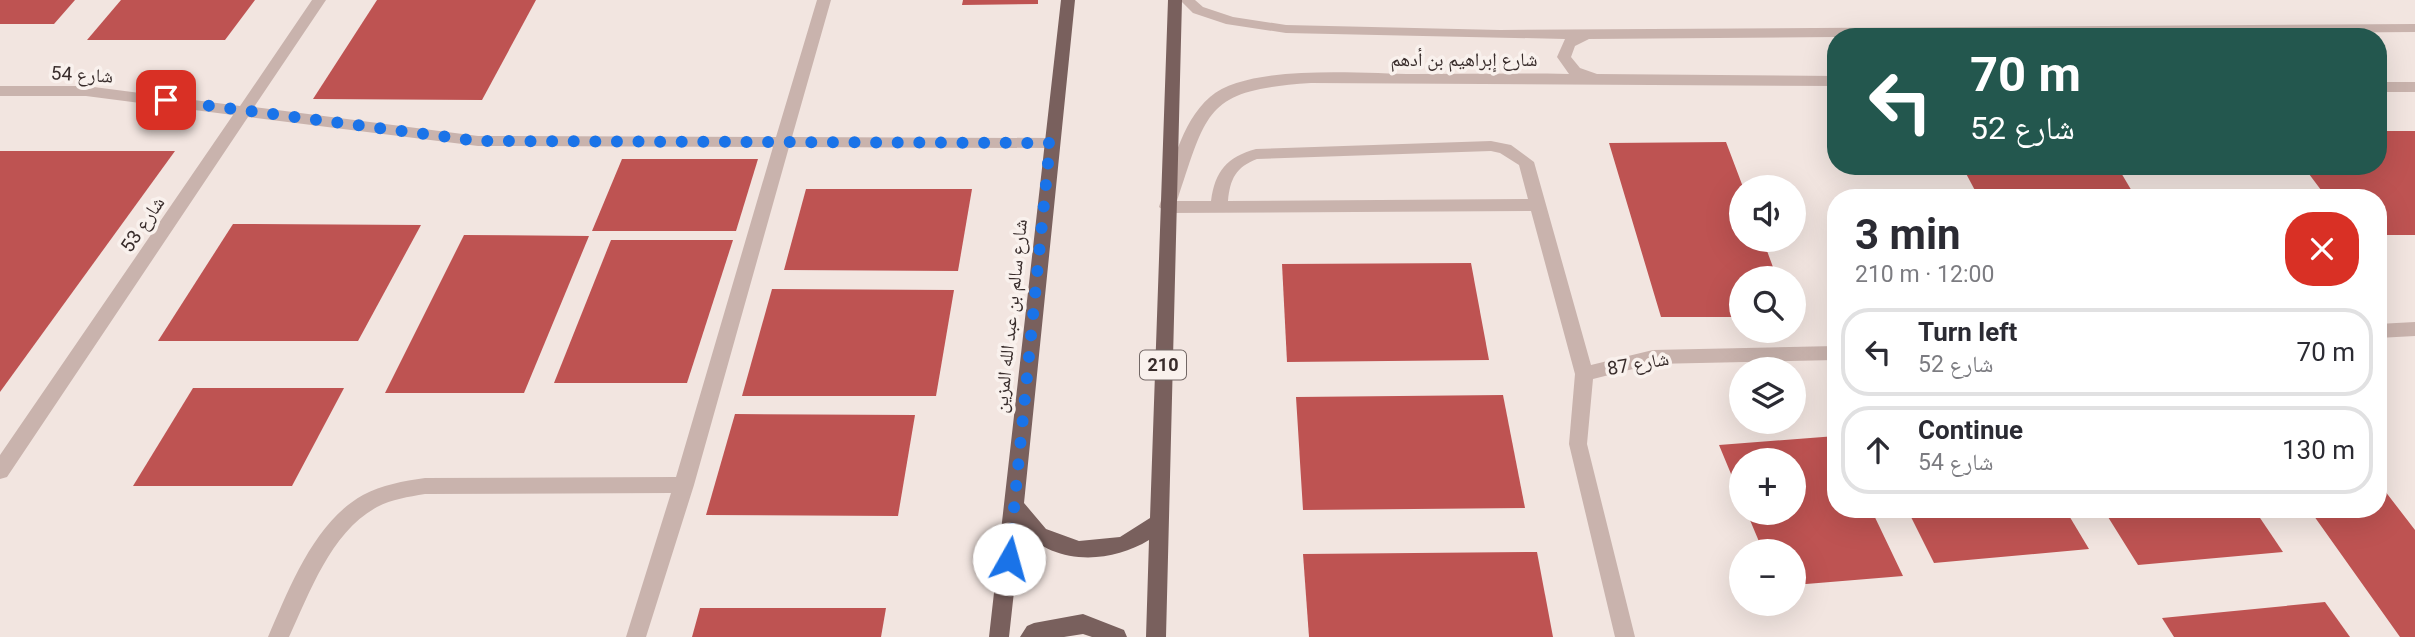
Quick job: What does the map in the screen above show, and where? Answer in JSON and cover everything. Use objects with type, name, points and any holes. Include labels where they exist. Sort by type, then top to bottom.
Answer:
[{"type":"main road","name":"شارع سالم بن عبد الله المزين","points":[[999,637],[1015,506],[1050,143],[1068,0]]},
{"type":"main road","name":"210","points":[[1156,637],[1175,0]]},
{"type":"main road","points":[[1015,506],[1039,535],[1079,550],[1123,544],[1159,523]]},
{"type":"main road","points":[[1030,637],[1034,633],[1083,624],[1117,637]]},
{"type":"street","name":"شارع 53","points":[[0,471],[319,0]]},
{"type":"street","points":[[636,637],[647,610],[684,485],[824,0]]},
{"type":"street","name":"شارع إبراهيم بن أدهم","points":[[1187,0],[1198,10],[1231,21],[1286,29],[1588,35],[1827,33]]},
{"type":"street","name":"شارع إبراهيم بن أدهم","points":[[2387,28],[2415,28]]},
{"type":"street","points":[[1588,35],[1569,43],[1564,57],[1575,71],[1598,79]]},
{"type":"street","name":"شارع إبراهيم بن أدهم","points":[[1167,207],[1198,120],[1217,99],[1240,87],[1295,80],[1827,81]]},
{"type":"street","points":[[2387,87],[2415,87]]},
{"type":"street","name":"شارع 54","points":[[0,91],[86,91],[478,141],[1050,143]]},
{"type":"street","points":[[1219,206],[1226,173],[1234,164],[1256,154],[1491,146],[1505,149],[1526,162],[1584,373]]},
{"type":"street","points":[[1167,207],[1538,205]]},
{"type":"street","points":[[2387,331],[2415,329]]},
{"type":"street","name":"شارع 87","points":[[1625,637],[1578,444],[1584,373],[1653,357],[1827,353]]},
{"type":"street","points":[[278,637],[327,540],[339,524],[355,510],[390,491],[425,486],[684,485]]},
{"type":"building","points":[[0,0],[75,0],[54,24],[0,24]]},
{"type":"building","points":[[121,0],[255,0],[225,40],[87,40]]},
{"type":"building","points":[[377,0],[536,0],[482,100],[313,99]]},
{"type":"building","points":[[963,0],[1038,0],[1038,4],[962,5]]},
{"type":"building","points":[[2387,131],[2415,131],[2415,235],[2387,235],[2387,189],[2320,189],[2310,175],[2387,175]]},
{"type":"building","points":[[1726,142],[1738,175],[1729,175],[1729,252],[1767,252],[1773,266],[1729,266],[1729,317],[1661,317],[1609,143]]},
{"type":"building","points":[[0,151],[175,151],[0,392]]},
{"type":"building","points":[[622,159],[758,159],[736,231],[592,231]]},
{"type":"building","points":[[1967,175],[2122,175],[2131,189],[1974,189]]},
{"type":"building","points":[[806,189],[972,189],[958,271],[784,270]]},
{"type":"building","points":[[233,224],[421,225],[358,341],[158,341]]},
{"type":"building","points":[[464,235],[589,236],[524,393],[385,393]]},
{"type":"building","points":[[611,240],[733,240],[687,383],[554,383]]},
{"type":"building","points":[[1471,263],[1489,360],[1287,362],[1282,264]]},
{"type":"building","points":[[772,289],[954,290],[936,396],[742,396]]},
{"type":"building","points":[[193,388],[344,388],[292,486],[133,486]]},
{"type":"building","points":[[1503,395],[1525,508],[1303,510],[1296,397]]},
{"type":"building","points":[[735,414],[915,415],[898,516],[706,515]]},
{"type":"building","points":[[1827,437],[1827,518],[1875,518],[1903,576],[1806,584],[1806,539],[1758,539],[1752,525],[1806,525],[1806,448],[1729,448],[1729,469],[1719,445]]},
{"type":"building","points":[[2387,494],[2415,530],[2415,637],[2400,637],[2315,518],[2387,518]]},
{"type":"building","points":[[1912,518],[2070,518],[2089,549],[1934,563]]},
{"type":"building","points":[[2109,518],[2260,518],[2283,552],[2138,565]]},
{"type":"building","points":[[1537,552],[1553,637],[1309,637],[1303,554]]},
{"type":"building","points":[[2325,602],[2350,637],[2174,637],[2162,618]]},
{"type":"building","points":[[700,608],[886,608],[881,637],[692,637]]},
{"type":"route","points":[[166,100],[478,141],[1050,143],[1009,559]]}]
